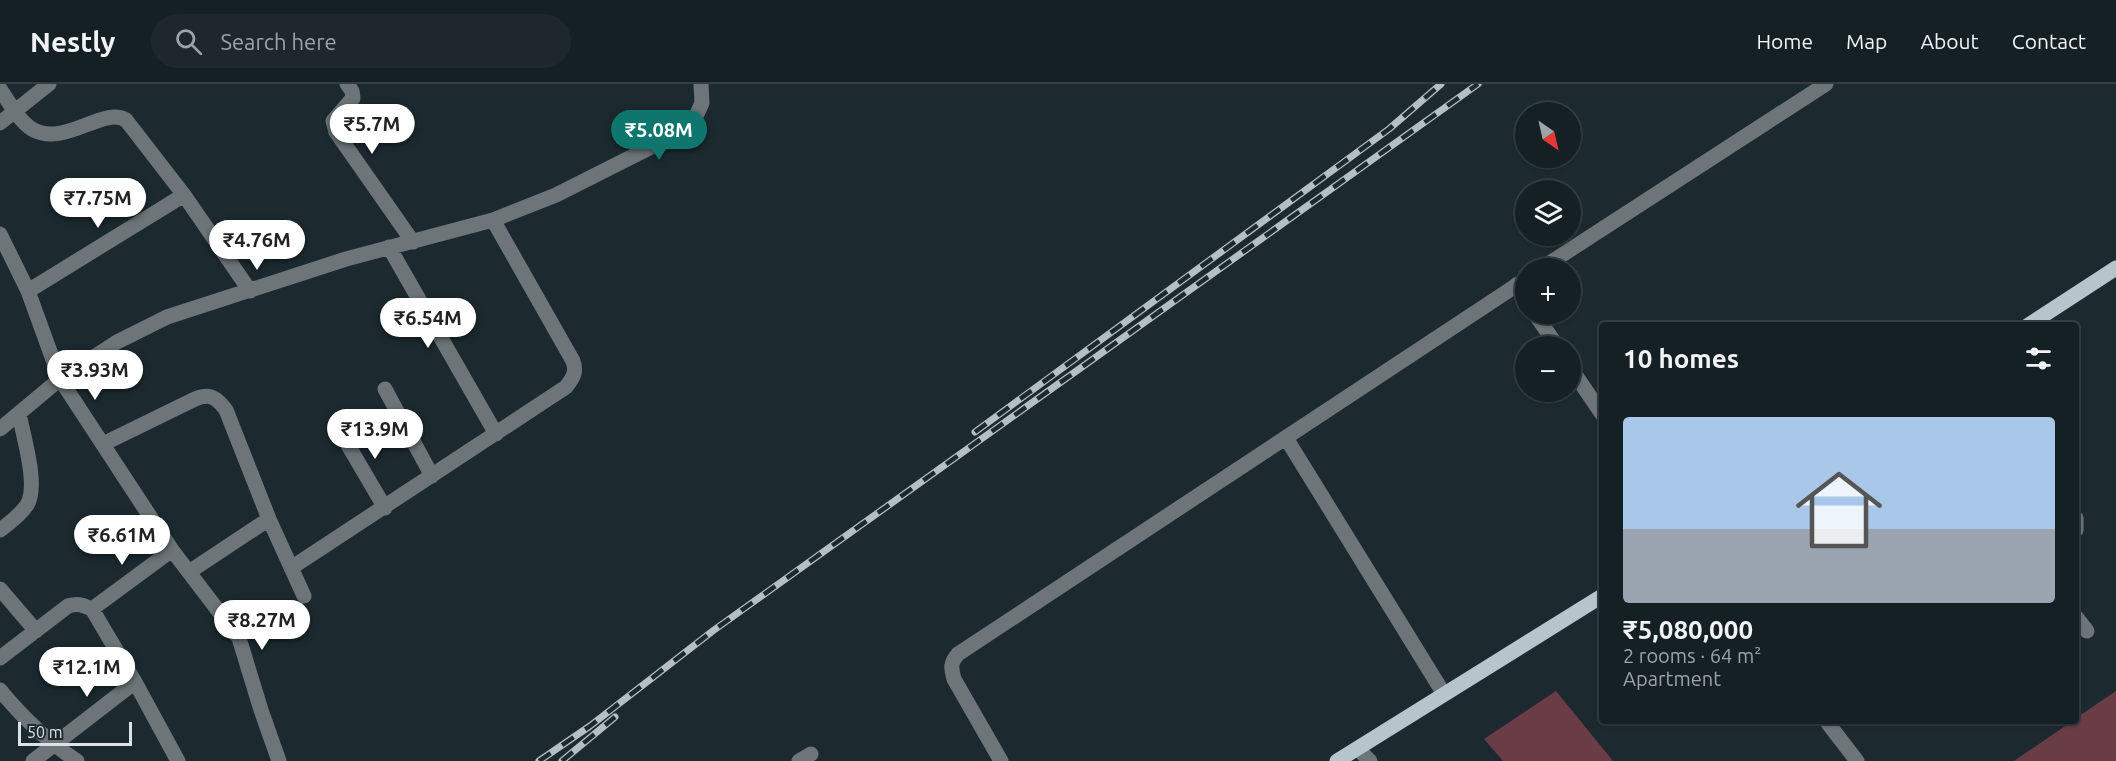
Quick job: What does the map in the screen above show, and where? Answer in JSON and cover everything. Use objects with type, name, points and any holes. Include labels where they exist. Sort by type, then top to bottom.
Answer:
[{"type":"main road","points":[[2033,322],[2116,268]]},
{"type":"main road","points":[[1337,761],[1599,599]]},
{"type":"street","points":[[0,123],[49,84]]},
{"type":"street","points":[[347,84],[352,91],[352,98],[333,122],[334,127],[413,242]]},
{"type":"street","points":[[0,429],[60,379],[117,342],[166,317],[389,247],[493,220],[556,195],[669,138],[687,125],[696,116],[702,103],[701,84]]},
{"type":"street","points":[[1557,258],[1826,84]]},
{"type":"street","points":[[0,89],[15,111],[31,128],[42,133],[54,134],[81,128],[111,116],[119,116],[132,126],[184,195],[250,291]]},
{"type":"street","points":[[28,291],[184,195]]},
{"type":"street","points":[[291,568],[566,387],[573,378],[576,369],[573,361],[493,220]]},
{"type":"street","points":[[0,234],[28,291],[60,379],[172,550],[239,638],[279,761]]},
{"type":"street","points":[[389,247],[496,434]]},
{"type":"street","points":[[1001,761],[954,679],[951,668],[952,660],[969,645],[1515,286]]},
{"type":"street","points":[[1581,383],[1599,410]]},
{"type":"street","points":[[385,389],[432,476]]},
{"type":"street","points":[[103,444],[195,399],[206,395],[213,396],[226,410],[269,519],[304,596]]},
{"type":"street","points":[[0,530],[28,504],[32,490],[19,413]]},
{"type":"street","points":[[338,428],[385,508]]},
{"type":"street","points":[[1286,438],[1444,694]]},
{"type":"street","points":[[189,572],[269,519]]},
{"type":"street","points":[[92,609],[172,550]]},
{"type":"street","points":[[0,590],[36,631]]},
{"type":"street","points":[[0,658],[68,606],[82,604],[92,609],[178,761]]},
{"type":"street","points":[[2079,621],[2087,631]]},
{"type":"street","points":[[33,761],[135,682]]},
{"type":"street","points":[[0,690],[22,717],[54,745],[77,761]]},
{"type":"street","points":[[1829,724],[1857,761]]},
{"type":"street","points":[[1358,748],[1370,761]]},
{"type":"shaded area","points":[[1556,691],[1613,761],[1503,761],[1484,739]]},
{"type":"shaded area","points":[[2116,691],[2116,761],[2014,761],[2068,724],[2079,724],[2079,716]]},
{"type":"railway","points":[[975,432],[1389,129],[1441,84]]},
{"type":"railway","points":[[539,761],[590,726],[714,630],[1478,84]]},
{"type":"railway","points":[[562,761],[615,717]]}]
